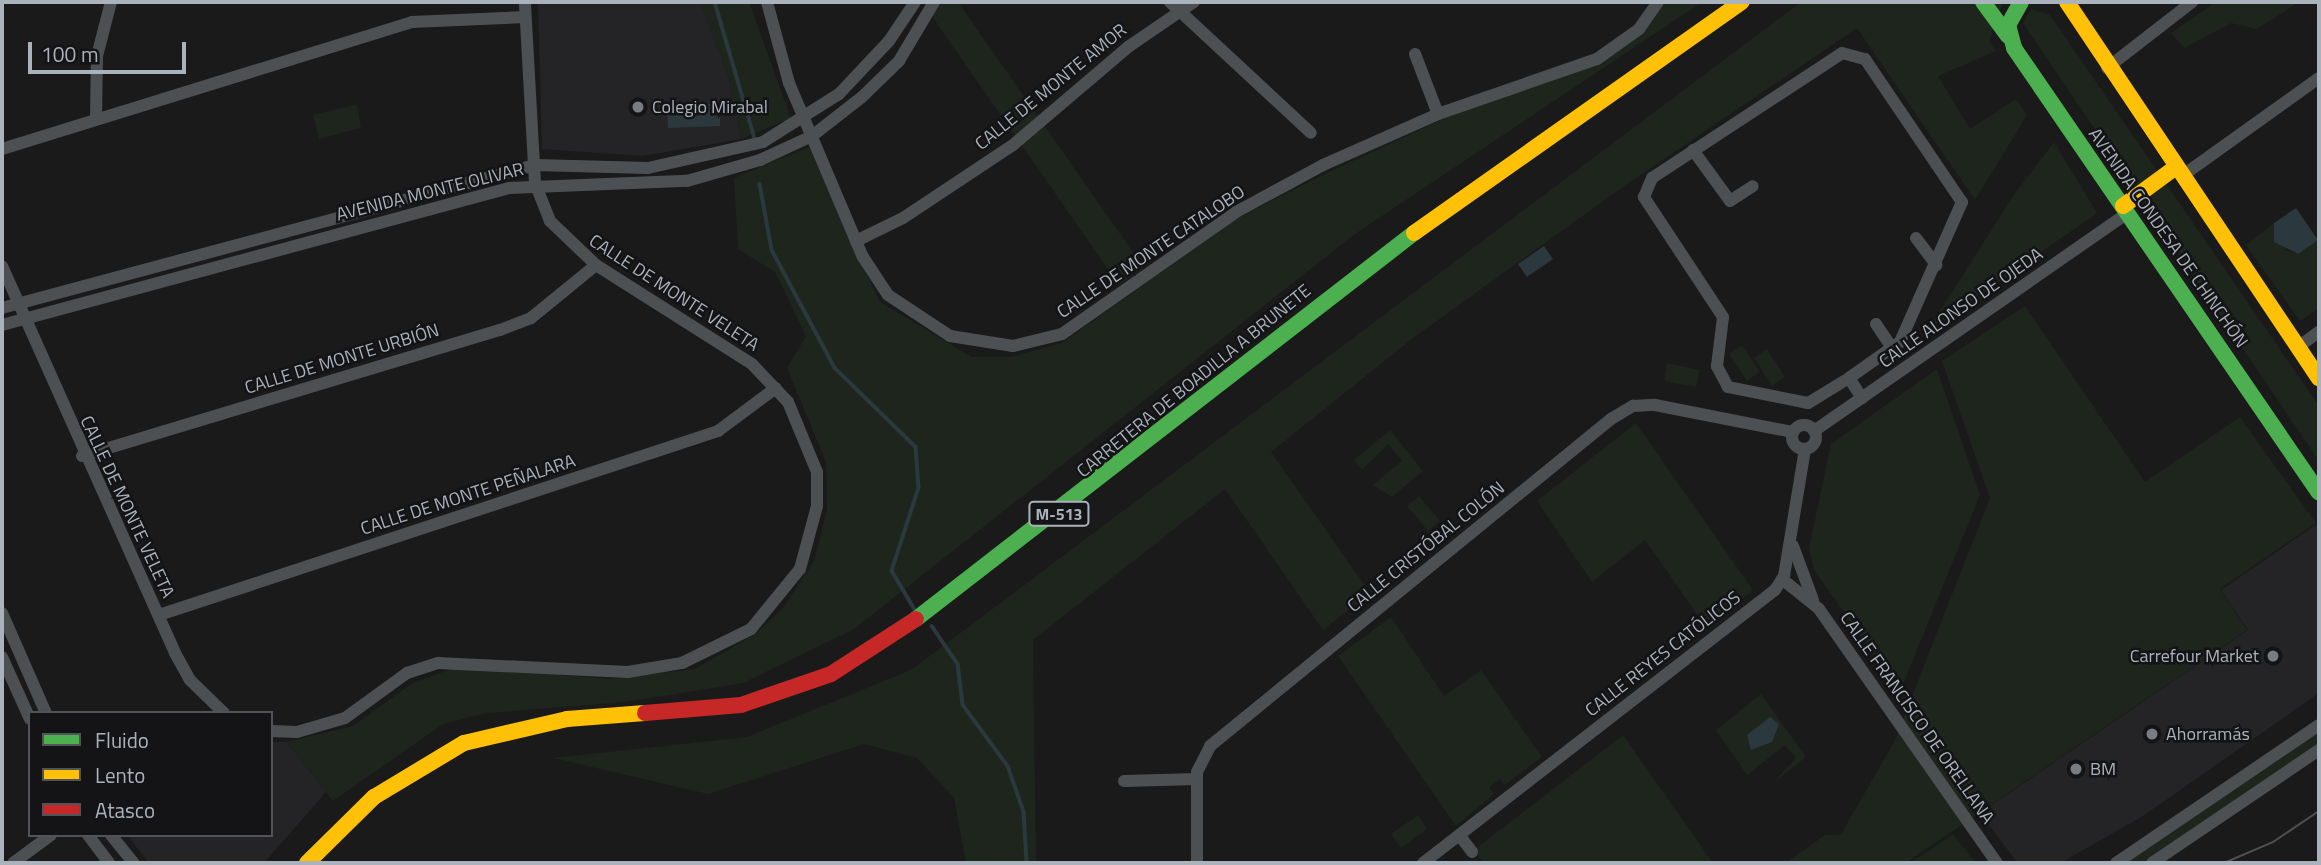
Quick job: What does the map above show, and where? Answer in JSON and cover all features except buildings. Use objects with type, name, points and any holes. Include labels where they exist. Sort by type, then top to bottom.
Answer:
[{"type":"main road","name":"CARRETERA DE BOADILLA A BRUNETE","points":[[307,863],[374,797],[464,743],[567,719],[741,705],[831,674],[880,647],[1415,230],[1742,2]]},
{"type":"main road","name":"AVENIDA CONDESA DE CHINCHÓN","points":[[1983,2],[2319,493]]},
{"type":"main road","points":[[2008,36],[2021,2]]},
{"type":"main road","points":[[2067,2],[2107,68],[2319,377]]},
{"type":"main road","points":[[2125,209],[2179,172]]},
{"type":"street","points":[[96,119],[97,55],[111,2]]},
{"type":"street","name":"CALLE DE MONTE VELETA","points":[[273,731],[297,732],[345,718],[407,673],[438,663],[653,669],[709,652],[751,629],[800,569],[817,506],[814,455],[799,419],[776,388],[727,347],[596,265],[550,221],[536,183],[525,2]]},
{"type":"street","name":"CALLE DE MONTE CATALOBO","points":[[767,2],[782,63],[812,136],[856,241],[888,295],[915,317],[950,336],[1013,346],[1062,334],[1236,212],[1438,114],[1597,59],[1639,29],[1658,2]]},
{"type":"street","name":"AVENIDA MONTE OLIVAR","points":[[2,308],[535,165],[681,164],[768,140],[859,75],[915,2]]},
{"type":"street","name":"AVENIDA MONTE OLIVAR","points":[[2,325],[536,183],[687,181],[761,160],[812,136],[899,61],[934,2]]},
{"type":"street","name":"CALLE DE MONTE AMOR","points":[[856,241],[903,218],[1013,145],[1174,6],[1195,2]]},
{"type":"street","points":[[2107,68],[2192,2]]},
{"type":"street","points":[[1174,6],[1311,133]]},
{"type":"street","points":[[2,149],[412,22],[525,17]]},
{"type":"street","points":[[1854,53],[1962,202],[1936,265],[1892,348],[1849,378],[1808,403],[1736,390],[1720,378],[1723,317],[1644,197],[1652,178],[1832,57],[1854,53]]},
{"type":"street","points":[[1415,54],[1438,114]]},
{"type":"street","points":[[2179,172],[2319,78]]},
{"type":"street","points":[[1693,150],[1730,201],[1753,187]]},
{"type":"street","name":"CALLE ALONSO DE OJEDA","points":[[1814,431],[2125,209]]},
{"type":"street","points":[[293,230],[297,245]]},
{"type":"street","points":[[266,237],[271,253]]},
{"type":"street","points":[[1916,238],[1936,265]]},
{"type":"street","name":"CALLE DE MONTE URBIÓN","points":[[82,456],[500,330],[531,318],[596,265]]},
{"type":"street","name":"CALLE DE MONTE VELETA","points":[[2,266],[82,456],[190,680],[221,711]]},
{"type":"street","points":[[1876,324],[1892,348]]},
{"type":"street","points":[[2298,347],[2319,332]]},
{"type":"street","points":[[1849,378],[1862,398]]},
{"type":"street","name":"CALLE DE MONTE PEÑALARA","points":[[159,615],[718,431],[776,388]]},
{"type":"street","name":"CALLE CRISTÓBAL COLÓN","points":[[1197,863],[1197,779],[1210,746],[1611,419],[1633,406],[1654,405],[1793,432]]},
{"type":"street","points":[[1803,591],[1783,578],[1805,449],[1815,442],[1814,431],[1803,425],[1793,432],[1794,444],[1805,449]]},
{"type":"street","points":[[1791,538],[1803,591]]},
{"type":"street","name":"CALLE REYES CATÓLICOS","points":[[1423,863],[1761,600],[1783,578]]},
{"type":"street","points":[[1761,600],[1786,592],[1803,591]]},
{"type":"street","name":"CALLE FRANCISCO DE ORELLANA","points":[[1803,591],[1997,863]]},
{"type":"street","points":[[2,613],[45,711]]},
{"type":"street","points":[[2,657],[28,715]]},
{"type":"street","points":[[2116,863],[2319,725]]},
{"type":"street","points":[[2152,863],[2319,750]]},
{"type":"street","points":[[1124,781],[1197,779]]},
{"type":"street","points":[[1460,836],[1472,852]]},
{"type":"street","points":[[13,863],[48,837]]},
{"type":"street","points":[[89,837],[109,863]]},
{"type":"street","points":[[98,849],[110,847],[112,837]]},
{"type":"street","points":[[112,837],[134,863]]},
{"type":"shaded area","name":"Colegio Mirabal","points":[[538,2],[700,2],[728,75],[741,139],[643,156],[542,149]]},
{"type":"shaded area","points":[[700,2],[749,2],[791,118],[741,139],[728,75]]},
{"type":"shaded area","points":[[922,2],[958,2],[1144,268],[1119,285]]},
{"type":"shaded area","points":[[1666,2],[1702,2],[1355,234],[854,629],[743,683],[625,702],[487,713],[443,724],[333,801],[287,742],[353,726],[411,684],[459,666],[609,679],[695,669],[754,635],[783,608],[814,561],[827,510],[826,462],[787,368],[806,336],[775,272],[738,249],[734,178],[809,147],[880,302],[972,357],[1010,357],[1062,343],[1236,219],[1325,174],[1441,120],[1621,50]]},
{"type":"shaded area","points":[[1801,2],[2003,2],[1989,41],[1996,51],[1938,76],[1970,129],[2016,99],[2027,115],[1975,200],[1857,28],[1620,189],[1413,338],[1271,452],[1370,593],[1323,630],[1225,489],[1033,640],[1036,863],[966,863],[954,798],[917,758],[864,744],[708,794],[553,758],[747,737],[911,670]]},
{"type":"shaded area","points":[[2216,2],[2299,2],[2257,29],[2231,23],[2184,48],[2171,33]]},
{"type":"shaded area","points":[[2031,9],[2050,15],[2319,406],[2319,461],[2023,23]]},
{"type":"shaded area","points":[[357,104],[361,128],[319,139],[313,115]]},
{"type":"shaded area","points":[[720,104],[720,126],[668,128],[667,105]]},
{"type":"shaded area","points":[[2054,142],[2097,213],[1926,333],[2013,196]]},
{"type":"shaded area","points":[[2296,208],[2318,240],[2298,254],[2274,242],[2274,223]]},
{"type":"shaded area","points":[[2274,223],[2286,250],[2298,254],[2319,239],[2319,308],[2300,321],[2246,245]]},
{"type":"shaded area","points":[[1544,246],[1553,259],[1527,277],[1518,264]]},
{"type":"shaded area","points":[[2025,306],[2145,482],[2240,417],[2316,523],[2220,589],[2247,630],[1906,863],[1786,863],[1825,835],[1841,834],[1894,742],[1990,498],[1942,361]]},
{"type":"shaded area","points":[[1742,345],[1760,372],[1747,381],[1729,354]]},
{"type":"shaded area","points":[[1767,349],[1785,377],[1772,386],[1754,358]]},
{"type":"shaded area","points":[[1667,363],[1700,370],[1696,387],[1664,381]]},
{"type":"shaded area","points":[[1937,369],[1980,495],[1900,692],[1814,570],[1809,548],[1831,444]]},
{"type":"shaded area","points":[[1636,423],[1753,590],[1706,627],[1645,540],[1592,582],[1537,501]]},
{"type":"shaded area","points":[[1390,430],[1423,471],[1392,497],[1373,485],[1402,461],[1388,444],[1362,470],[1354,460]]},
{"type":"shaded area","points":[[1419,496],[1440,521],[1428,531],[1407,506]]},
{"type":"shaded area","points":[[2317,524],[2319,693],[2143,816],[2062,862],[2016,861],[1980,813],[2248,630],[2221,590]]},
{"type":"shaded area","points":[[1391,617],[1444,696],[1481,670],[1542,757],[1505,785],[1500,779],[1489,787],[1494,794],[1456,826],[1338,656]]},
{"type":"shaded area","points":[[1761,694],[1806,757],[1774,782],[1796,758],[1785,745],[1747,775],[1716,730]]},
{"type":"shaded area","points":[[1770,717],[1779,724],[1772,742],[1751,750],[1747,735]]},
{"type":"shaded area","points":[[2319,730],[2319,745],[2144,863],[2124,863]]},
{"type":"shaded area","points":[[1623,735],[1713,863],[1483,863],[1474,850]]},
{"type":"shaded area","points":[[273,742],[287,742],[326,792],[264,863],[149,863],[129,837],[273,837]]},
{"type":"shaded area","points":[[1418,815],[1427,829],[1401,848],[1391,834]]},
{"type":"shaded area","points":[[1953,834],[1976,863],[1910,863]]},
{"type":"waterway","points":[[715,2],[755,139]]},
{"type":"waterway","points":[[760,184],[772,250],[835,368],[916,447],[919,488],[892,571],[914,608]]},
{"type":"waterway","points":[[932,626],[958,664],[963,705],[1008,766],[1024,812],[1027,863]]},
{"type":"tram line","points":[[2224,863],[2273,842],[2319,811]]},
{"type":"traffic: fast","points":[[1983,2],[2008,36]]},
{"type":"traffic: fast","points":[[2021,2],[2008,25],[2014,48],[2319,493]]},
{"type":"traffic: fast","points":[[916,619],[1414,233]]},
{"type":"traffic: slow","points":[[1414,233],[1742,2]]},
{"type":"traffic: slow","points":[[2067,2],[2319,378]]},
{"type":"traffic: slow","points":[[2123,206],[2176,167]]},
{"type":"traffic: slow","points":[[307,863],[374,797],[464,743],[567,719],[645,713]]},
{"type":"traffic: jam","points":[[645,713],[741,705],[831,674],[916,619]]},
{"type":"place","name":"Colegio Mirabal","points":[[638,107]]},
{"type":"place","name":"Carrefour Market","points":[[2273,656]]},
{"type":"place","name":"Ahorramás","points":[[2152,734]]},
{"type":"place","name":"BM","points":[[2076,769]]}]
